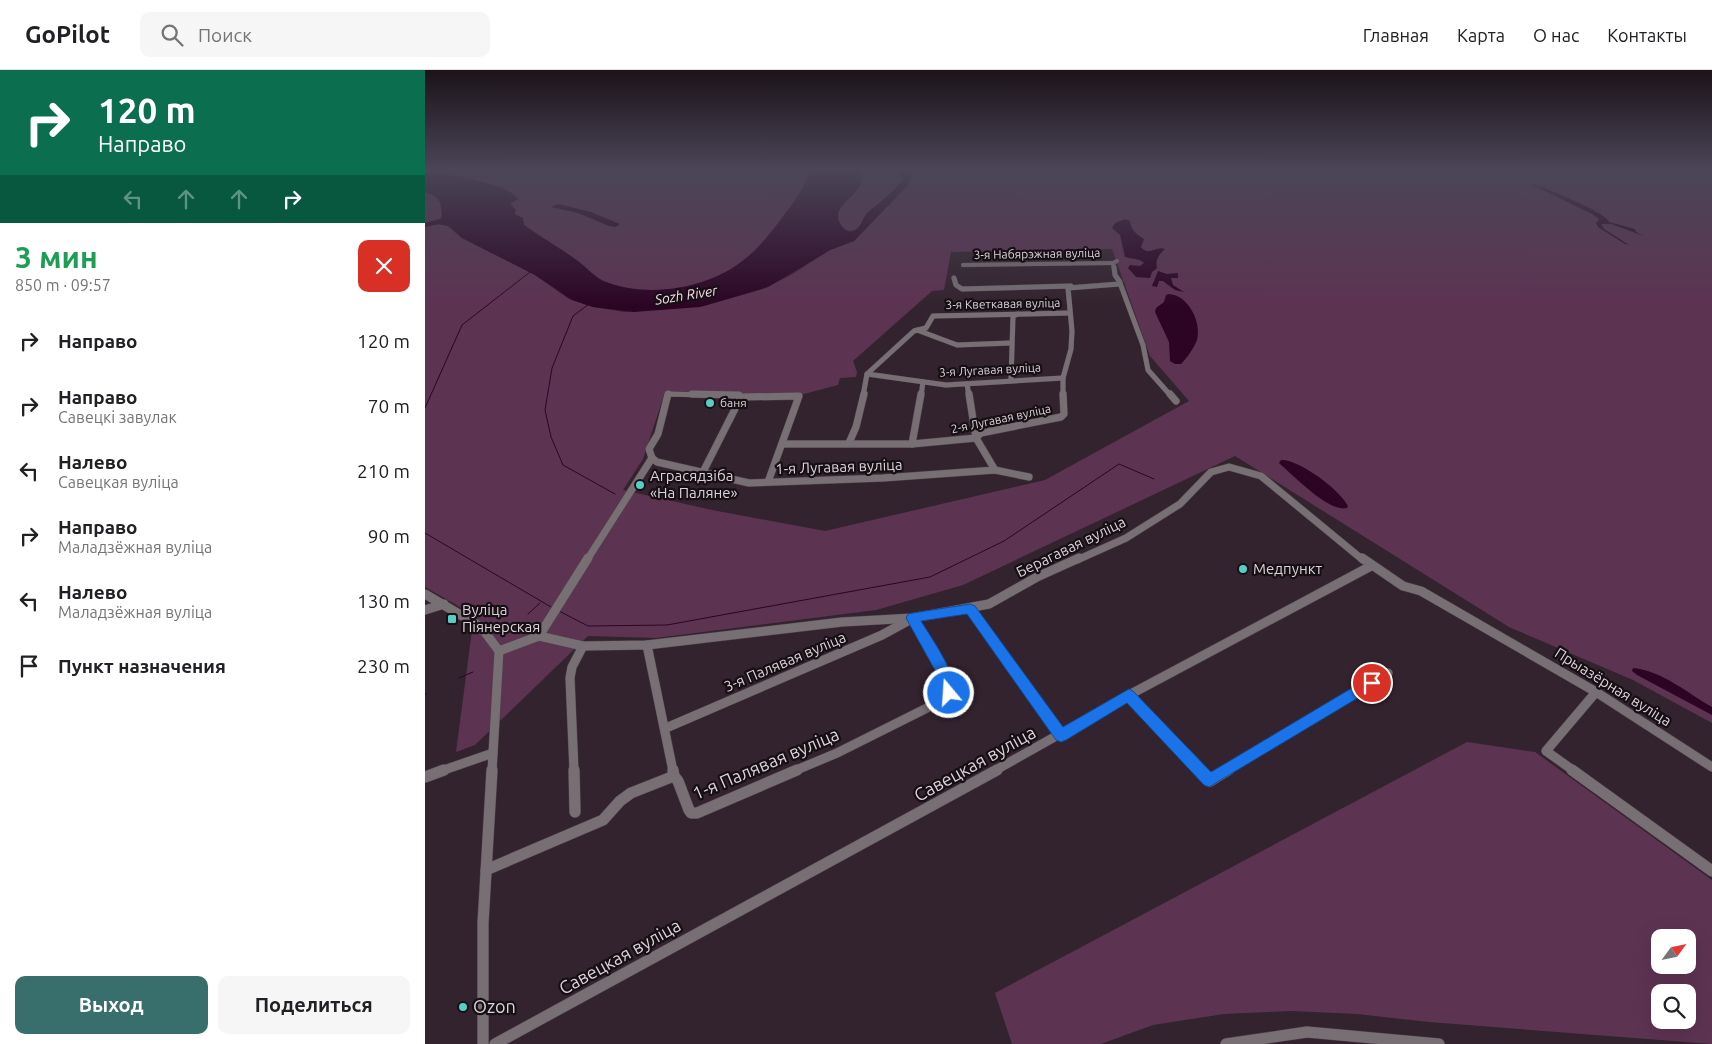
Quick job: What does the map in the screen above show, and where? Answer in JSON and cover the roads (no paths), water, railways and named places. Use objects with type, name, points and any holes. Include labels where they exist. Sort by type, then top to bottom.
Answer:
[{"type":"street","name":"3-я Набярэжная вуліца","points":[[963,265],[1115,262],[1115,275],[1120,283]]},
{"type":"street","points":[[954,278],[956,285],[962,289],[1069,287],[1116,285],[1120,283],[1143,345],[1148,370],[1177,401]]},
{"type":"street","name":"2-я Лугавая вуліца","points":[[783,444],[912,444],[976,438],[981,433],[1061,417],[1064,414],[1063,378],[1071,350],[1069,287]]},
{"type":"street","points":[[1011,380],[1013,316],[1023,313]]},
{"type":"street","name":"3-я Кветкавая вуліца","points":[[917,330],[926,328],[931,317],[937,315],[1070,313]]},
{"type":"street","points":[[849,443],[864,396],[867,374],[895,347],[917,330],[928,336],[951,340],[957,345],[1011,343]]},
{"type":"street","name":"3-я Лугавая вуліца","points":[[867,374],[947,386],[1011,380],[1063,378]]},
{"type":"street","points":[[912,444],[923,382]]},
{"type":"street","points":[[967,384],[976,438],[995,470]]},
{"type":"street","points":[[539,636],[652,458],[649,449],[657,434],[668,394],[739,395],[741,397],[799,396],[768,482]]},
{"type":"street","points":[[703,472],[741,397]]},
{"type":"street","name":"1-я Лугавая вуліца","points":[[652,458],[657,462],[749,483],[883,478],[995,470],[1029,477]]},
{"type":"street","name":"Берагавая вуліца","points":[[913,618],[989,604],[1037,577],[1126,538],[1181,504],[1211,472],[1229,467],[1246,470],[1261,476],[1371,566]]},
{"type":"street","name":"Прыазёрная вуліца","points":[[1371,566],[1403,586],[1421,591],[1498,634],[1596,692],[1712,767]]},
{"type":"street","name":"Савецкая вуліца","points":[[495,1044],[1061,735],[1129,695],[1371,566]]},
{"type":"street","points":[[425,594],[481,627],[499,651],[483,922],[483,1044]]},
{"type":"street","points":[[425,610],[443,604]]},
{"type":"street","points":[[970,609],[1061,735]]},
{"type":"street","points":[[499,651],[539,636],[583,646],[647,645],[842,622],[913,618]]},
{"type":"street","name":"3-я Палявая вуліца","points":[[666,728],[882,635],[913,618]]},
{"type":"street","name":"1-я Палявая вуліца","points":[[486,870],[603,820],[620,801],[631,793],[665,778],[674,776],[678,781],[689,810],[691,813],[697,813],[837,753],[941,701],[949,693],[948,680],[913,618]]},
{"type":"street","points":[[647,645],[666,728],[674,776]]},
{"type":"street","points":[[575,812],[572,690],[569,683],[572,667],[583,646]]},
{"type":"street","points":[[1129,695],[1209,780],[1388,673]]},
{"type":"street","points":[[1596,692],[1546,751],[1712,871]]},
{"type":"street","points":[[425,778],[493,753]]},
{"type":"street","points":[[1226,1044],[1307,1032],[1439,1044]]},
{"type":"water","name":"Sozh River","points":[[442,214],[515,214],[523,218],[524,225],[536,234],[604,281],[644,290],[662,290],[699,283],[716,277],[732,268],[761,244],[785,214],[838,214],[841,225],[850,232],[859,227],[866,214],[880,214],[854,241],[830,250],[768,287],[700,307],[634,312],[593,307],[572,300],[535,275],[462,238],[448,226],[438,224],[425,227],[425,223],[440,219]]},
{"type":"water","points":[[581,214],[597,214],[620,224],[616,227]]},
{"type":"water","points":[[1593,214],[1601,214],[1609,222],[1635,229],[1636,232],[1644,236],[1611,224],[1601,224],[1604,229],[1629,245],[1625,244],[1598,227],[1596,223],[1599,219]]},
{"type":"water","points":[[1125,219],[1130,221],[1133,230],[1144,239],[1141,247],[1144,250],[1165,249],[1158,257],[1157,268],[1152,272],[1150,278],[1136,277],[1128,268],[1130,265],[1140,266],[1144,263],[1140,260],[1125,257],[1120,235],[1112,228],[1115,223]]},
{"type":"water","points":[[1158,271],[1167,274],[1178,273],[1178,278],[1171,278],[1173,285],[1184,292],[1175,290],[1163,281],[1159,281],[1157,287],[1152,286]]},
{"type":"water","points":[[1169,294],[1182,299],[1188,304],[1197,325],[1196,343],[1181,364],[1175,364],[1170,361],[1169,342],[1155,312],[1156,308],[1164,302],[1166,295]]},
{"type":"water","points":[[1281,460],[1289,461],[1308,470],[1328,484],[1344,499],[1348,506],[1347,508],[1340,508],[1322,500],[1279,463]]},
{"type":"water","points":[[1633,668],[1654,673],[1674,683],[1712,707],[1712,715],[1637,675],[1632,671]]},
{"type":"waterway","points":[[425,408],[462,325],[530,272]]},
{"type":"waterway","points":[[589,304],[573,316],[552,368],[545,410],[551,437],[563,465],[615,494]]},
{"type":"waterway","points":[[559,611],[588,626],[667,625],[930,577],[1004,541],[1119,464],[1154,479]]},
{"type":"waterway","points":[[425,533],[551,607]]},
{"type":"waterway","points":[[528,614],[540,603]]},
{"type":"waterway","points":[[459,678],[473,672]]},
{"type":"place","name":"баня","points":[[710,403]]},
{"type":"place","name":"Аграсядзіба «На Паляне»","points":[[640,485]]},
{"type":"place","name":"Медпункт","points":[[1243,569]]},
{"type":"place","name":"Вуліца Піянерская","points":[[452,619]]},
{"type":"place","name":"Ozon","points":[[463,1007]]}]
